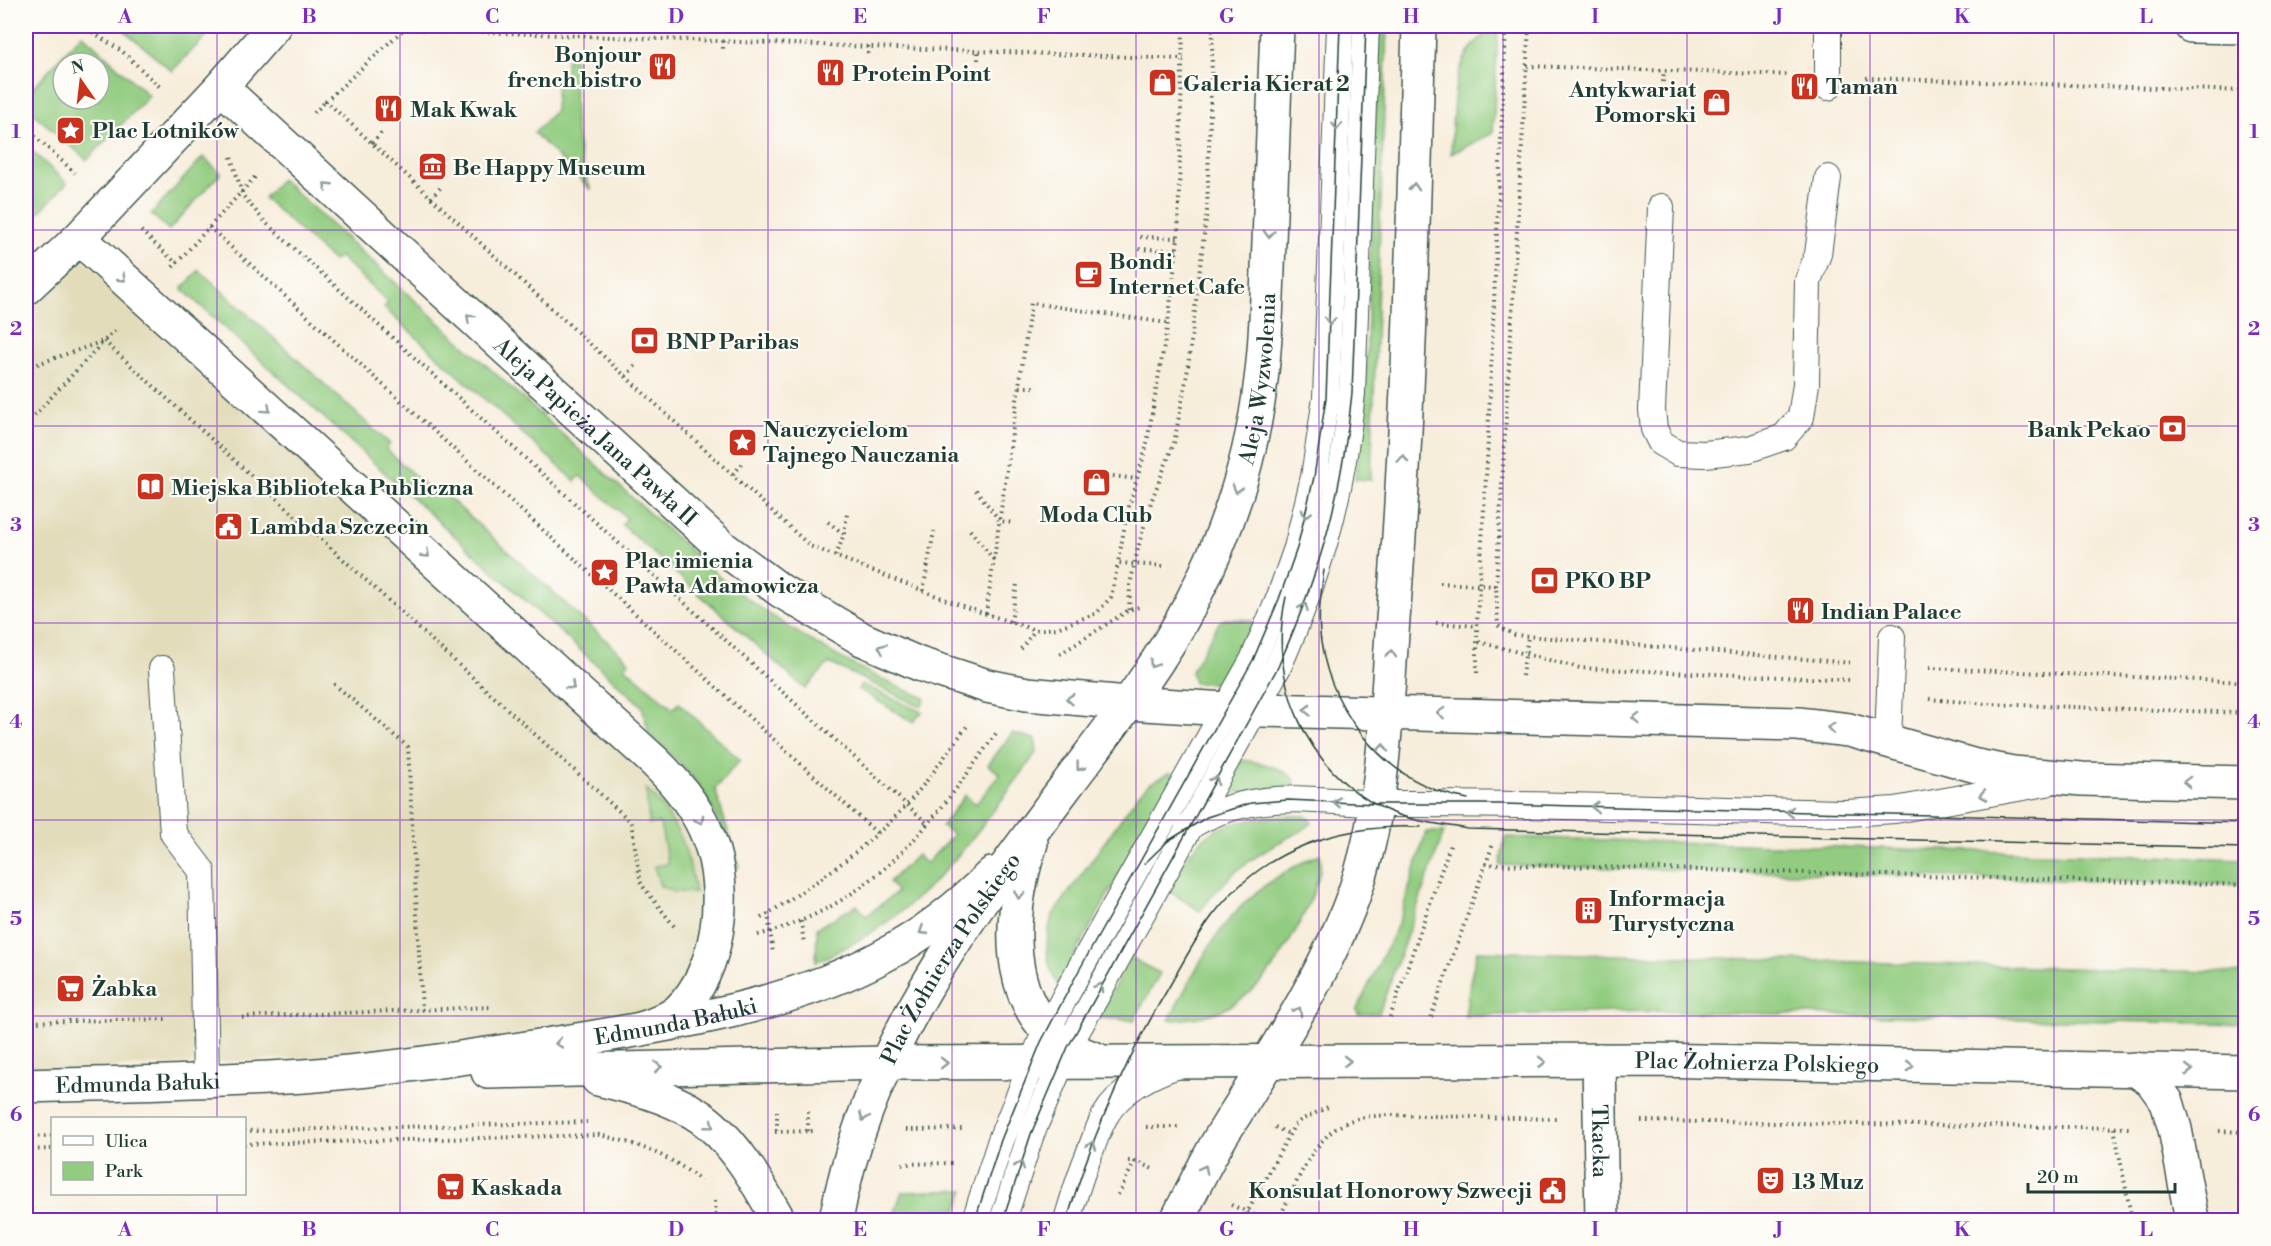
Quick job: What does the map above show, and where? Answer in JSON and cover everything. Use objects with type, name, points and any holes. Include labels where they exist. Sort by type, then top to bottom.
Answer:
[{"type":"street","name":"Aleja Wyzwolenia","points":[[1128,704],[1189,608],[1208,568],[1238,486],[1251,436],[1264,350],[1276,26]]},
{"type":"street","points":[[1177,1221],[1226,1127],[1297,1015],[1340,931],[1366,854],[1376,804],[1396,581],[1404,440],[1419,26]]},
{"type":"street","points":[[2191,26],[2246,27]]},
{"type":"street","points":[[26,288],[79,238],[274,30]]},
{"type":"street","name":"Aleja Papieża Jana Pawła II","points":[[221,87],[699,527],[781,591],[862,639],[919,664],[987,686],[1033,695],[1128,704]]},
{"type":"street","points":[[79,238],[666,773],[695,811],[709,838],[715,856],[723,936],[703,977],[688,999],[670,1017],[641,1029]]},
{"type":"street","points":[[1128,704],[1798,724],[1849,730],[1995,771],[2082,779],[2246,783]]},
{"type":"street","name":"Plac Żołnierza Polskiego","points":[[885,1063],[914,1006],[957,937],[1041,819],[1128,704]]},
{"type":"street","name":"Plac Żołnierza Polskiego","points":[[1041,819],[1029,849],[1020,888],[1015,948],[1018,971],[1027,1000],[1052,1051]]},
{"type":"street","name":"Edmunda Bałuki","points":[[26,1086],[206,1081],[334,1073],[510,1051],[641,1029],[734,1010],[858,969],[886,955],[956,908],[1014,850],[1041,819]]},
{"type":"street","name":"Plac Żołnierza Polskiego","points":[[885,1063],[1052,1051],[1109,1062],[1599,1060],[2246,1072]]},
{"type":"street","name":"Tkacka","points":[[1599,1060],[1602,1221]]},
{"type":"street","points":[[836,1221],[853,1147],[885,1063]]},
{"type":"street","name":"Edmunda Bałuki","points":[[252,1078],[885,1063]]},
{"type":"street","points":[[2134,1069],[2151,1080],[2166,1102],[2175,1129],[2192,1221]]},
{"type":"street","name":"Edmunda Bałuki","points":[[537,1070],[599,1079],[629,1087],[695,1114],[721,1134],[736,1152],[779,1221]]},
{"type":"lane","points":[[975,1221],[1001,1140],[1052,1051],[1190,826],[1241,709],[1264,636],[1288,574],[1309,503],[1321,438],[1328,362],[1340,26]]},
{"type":"lane","points":[[1115,906],[1241,709],[1292,637],[1314,581],[1333,517],[1347,446],[1354,366],[1366,26]]},
{"type":"lane","points":[[1828,26],[1828,82]]},
{"type":"lane","points":[[1661,207],[1652,410],[1654,429],[1661,443],[1678,453],[1705,454],[1749,449],[1784,436],[1801,417],[1806,384],[1808,282],[1818,254],[1828,177]]},
{"type":"lane","points":[[1888,741],[1892,638]]},
{"type":"lane","points":[[162,669],[173,833],[202,871],[206,1081]]},
{"type":"lane","points":[[1003,1221],[1033,1128],[1052,1051],[1115,906],[1135,874],[1168,841],[1190,826],[1226,810],[1264,802],[1301,800],[1376,804],[1501,804],[1864,813],[1895,810],[2082,779]]},
{"type":"lane","points":[[1066,1221],[1099,1127],[1117,1101],[1143,1081],[1167,1069],[1186,1063],[1206,1062]]},
{"type":"path","points":[[83,26],[123,52],[159,86]]},
{"type":"path","points":[[1184,26],[1184,59],[1178,238],[1168,323],[1146,448],[1127,513],[1112,597],[1097,613],[1057,628],[1035,630],[923,591],[810,546],[326,101],[404,27],[1184,59]]},
{"type":"path","points":[[1058,656],[1129,610],[1128,597],[1134,564],[1151,502],[1174,443],[1187,375],[1207,210],[1213,26]]},
{"type":"path","points":[[1478,666],[1477,626],[1488,450],[1506,26]]},
{"type":"path","points":[[1529,26],[1496,586],[1500,628],[1515,635],[1528,637],[1890,666],[2246,682]]},
{"type":"path","points":[[723,41],[723,52]]},
{"type":"path","points":[[867,46],[868,56]]},
{"type":"path","points":[[978,51],[978,60]]},
{"type":"path","points":[[1527,66],[1664,70],[1828,82],[2246,91]]},
{"type":"path","points":[[1664,70],[1664,82]]},
{"type":"path","points":[[1175,103],[1182,104]]},
{"type":"path","points":[[26,128],[75,173]]},
{"type":"path","points":[[372,143],[384,130]]},
{"type":"path","points":[[228,151],[241,192],[265,222],[928,824]]},
{"type":"path","points":[[171,269],[260,171]]},
{"type":"path","points":[[431,198],[442,186]]},
{"type":"path","points":[[209,227],[878,834]]},
{"type":"path","points":[[138,228],[176,263]]},
{"type":"path","points":[[1140,237],[1178,238]]},
{"type":"path","points":[[1138,249],[1177,250]]},
{"type":"path","points":[[986,614],[1031,303],[1168,323]]},
{"type":"path","points":[[26,424],[123,321]]},
{"type":"path","points":[[104,341],[631,822],[640,884],[677,930],[745,938],[801,921],[839,902],[881,874],[928,824],[998,731]]},
{"type":"path","points":[[26,368],[104,341]]},
{"type":"path","points":[[626,376],[638,363]]},
{"type":"path","points":[[1020,387],[1036,387]]},
{"type":"path","points":[[733,474],[745,461]]},
{"type":"path","points":[[1113,476],[1137,479]]},
{"type":"path","points":[[976,490],[1000,521],[1014,523]]},
{"type":"path","points":[[836,556],[844,534],[847,514]]},
{"type":"path","points":[[828,522],[844,534]]},
{"type":"path","points":[[970,530],[994,560]]},
{"type":"path","points":[[923,591],[934,531]]},
{"type":"path","points":[[1118,563],[1164,566]]},
{"type":"path","points":[[1434,582],[1496,586]]},
{"type":"path","points":[[1011,622],[1017,584]]},
{"type":"path","points":[[1443,623],[1477,626]]},
{"type":"path","points":[[1019,652],[1035,630]]},
{"type":"path","points":[[1521,685],[1528,637]]},
{"type":"path","points":[[334,684],[408,747],[422,1010]]},
{"type":"path","points":[[723,936],[768,914],[840,865],[878,834],[907,803],[970,722]]},
{"type":"path","points":[[1390,1017],[1452,839]]},
{"type":"path","points":[[1431,1017],[1494,840]]},
{"type":"path","points":[[1485,864],[2246,885]]},
{"type":"path","points":[[768,914],[773,960]]},
{"type":"path","points":[[26,1022],[493,1007]]},
{"type":"path","points":[[1244,1221],[1294,1126],[1320,1109],[1338,1103]]},
{"type":"path","points":[[808,1109],[808,1131]]},
{"type":"path","points":[[1278,1221],[1313,1154],[1335,1129],[1349,1121],[1367,1116],[2219,1131]]},
{"type":"path","points":[[246,1131],[595,1122]]},
{"type":"path","points":[[1138,1127],[1185,1127]]},
{"type":"path","points":[[2114,1128],[2132,1221]]},
{"type":"path","points":[[912,1130],[970,1130]]},
{"type":"path","points":[[777,1131],[825,1131]]},
{"type":"path","points":[[246,1144],[599,1135],[627,1141],[669,1159],[691,1172],[705,1184]]},
{"type":"path","points":[[26,1137],[51,1136]]},
{"type":"path","points":[[26,1149],[51,1149]]},
{"type":"path","points":[[1118,1196],[1135,1161]]},
{"type":"path","points":[[902,1164],[958,1163]]},
{"type":"path","points":[[711,1193],[716,1202],[716,1221]]},
{"type":"path","points":[[1223,1201],[1266,1221]]},
{"type":"shaded area","points":[[81,257],[649,770],[702,845],[709,904],[701,961],[661,1011],[417,1052],[26,1072],[26,304]]},
{"type":"green space","points":[[119,26],[216,26],[172,71]]},
{"type":"green space","points":[[1379,26],[1387,26],[1371,480],[1355,479],[1364,421]]},
{"type":"green space","points":[[1498,28],[1493,133],[1451,154],[1454,100],[1462,65],[1470,50],[1482,37]]},
{"type":"green space","points":[[82,34],[100,51],[66,51]]},
{"type":"green space","points":[[566,59],[575,59],[577,142],[591,190],[534,133],[555,111],[557,78],[566,77]]},
{"type":"green space","points":[[111,61],[149,96],[87,160],[26,107],[26,95],[51,68],[51,111],[111,111]]},
{"type":"green space","points":[[26,146],[67,183],[26,226]]},
{"type":"green space","points":[[203,157],[221,173],[169,230],[151,214]]},
{"type":"green space","points":[[281,179],[725,582],[772,616],[821,647],[898,687],[925,698],[921,707],[829,663],[805,689],[622,525],[627,518],[580,476],[575,481],[384,308],[388,302],[339,256],[333,261],[264,198]]},
{"type":"green space","points":[[199,270],[390,444],[386,449],[433,493],[438,488],[629,661],[625,667],[673,709],[679,703],[740,760],[715,789],[739,867],[734,868],[724,834],[703,790],[683,766],[649,734],[642,706],[182,289]]},
{"type":"green space","points":[[1226,619],[1253,622],[1244,649],[1227,683],[1194,683],[1191,672],[1220,621]]},
{"type":"green space","points":[[861,684],[922,712],[913,722],[858,689]]},
{"type":"green space","points":[[1012,733],[1035,739],[1037,751],[956,858],[936,880],[895,916],[871,933],[816,962],[817,928],[857,905],[866,916],[897,892],[889,882],[917,855],[926,864],[953,835],[942,826],[965,795],[976,804],[1000,774],[988,765]]},
{"type":"green space","points":[[1240,761],[1284,771],[1295,780],[1294,787],[1222,794]]},
{"type":"green space","points":[[1170,772],[1174,776],[1058,985],[1050,968],[1047,951],[1052,916],[1138,795],[1149,784]]},
{"type":"green space","points":[[646,789],[665,811],[680,836],[693,878],[695,893],[673,892],[660,886],[654,866],[668,864],[660,823],[649,824]]},
{"type":"green space","points":[[1305,816],[1312,823],[1242,866],[1225,881],[1200,911],[1169,891],[1189,855],[1205,837],[1214,831],[1252,819]]},
{"type":"green space","points":[[1426,832],[1444,832],[1379,1013],[1358,1014],[1357,1009],[1399,922]]},
{"type":"green space","points":[[1505,837],[2245,859],[2245,885],[1500,865]]},
{"type":"green space","points":[[1320,854],[1317,882],[1311,899],[1284,951],[1264,979],[1244,997],[1219,1011],[1195,1018],[1169,1020],[1198,966],[1227,922],[1265,885]]},
{"type":"green space","points":[[1477,951],[2245,973],[2245,1024],[1653,1011],[1465,1016]]},
{"type":"green space","points":[[1130,958],[1160,973],[1134,1020],[1097,1018]]},
{"type":"green space","points":[[965,1190],[953,1220],[894,1220],[902,1192]]},
{"type":"tram line","points":[[975,1220],[1001,1140],[1041,1042],[1253,660],[1279,599],[1297,548],[1314,477],[1326,398],[1340,26]]},
{"type":"tram line","points":[[1003,1220],[1031,1134],[1068,1047],[1278,667],[1317,566],[1342,466],[1352,393],[1366,26]]},
{"type":"tram line","points":[[1324,570],[1319,615],[1321,642],[1327,670],[1352,721],[1370,744],[1391,764],[1414,780],[1440,792],[1468,799]]},
{"type":"tram line","points":[[1286,597],[1282,628],[1282,660],[1288,690],[1299,720],[1314,747],[1333,772],[1357,793],[1384,809],[1415,820],[1468,829],[2246,848]]},
{"type":"tram line","points":[[1144,864],[1168,841],[1207,817],[1251,803],[1288,800],[1376,804],[1501,804],[2246,823]]},
{"type":"tram line","points":[[1067,1220],[1095,1137],[1131,1056],[1198,936],[1233,892],[1255,873],[1305,845],[1361,830],[1421,827]]},
{"type":"place","name":"Bonjour french bistro","points":[[663,67]]},
{"type":"place","name":"Protein Point","points":[[831,73]]},
{"type":"place","name":"Galeria Kierat 2","points":[[1162,83]]},
{"type":"place","name":"Taman","points":[[1805,86]]},
{"type":"place","name":"Antykwariat Pomorski","points":[[1717,102]]},
{"type":"place","name":"Mak Kwak","points":[[389,109]]},
{"type":"place","name":"Plac Lotników","points":[[71,130]]},
{"type":"place","name":"Be Happy Museum","points":[[432,167]]},
{"type":"place","name":"Bondi Internet Cafe","points":[[1088,274]]},
{"type":"place","name":"BNP Paribas","points":[[645,341]]},
{"type":"place","name":"Bank Pekao","points":[[2172,429]]},
{"type":"place","name":"Nauczycielom Tajnego Nauczania","points":[[742,442]]},
{"type":"place","name":"Moda Club","points":[[1096,482]]},
{"type":"place","name":"Miejska Biblioteka Publiczna","points":[[150,487]]},
{"type":"place","name":"Lambda Szczecin","points":[[229,526]]},
{"type":"place","name":"Plac imienia Pawła Adamowicza","points":[[604,573]]},
{"type":"place","name":"PKO BP","points":[[1544,580]]},
{"type":"place","name":"Indian Palace","points":[[1800,611]]},
{"type":"place","name":"Informacja Turystyczna","points":[[1588,911]]},
{"type":"place","name":"Żabka","points":[[71,988]]},
{"type":"place","name":"13 Muz","points":[[1771,1181]]},
{"type":"place","name":"Kaskada","points":[[450,1187]]},
{"type":"place","name":"Konsulat Honorowy Szwecji","points":[[1553,1190]]}]
